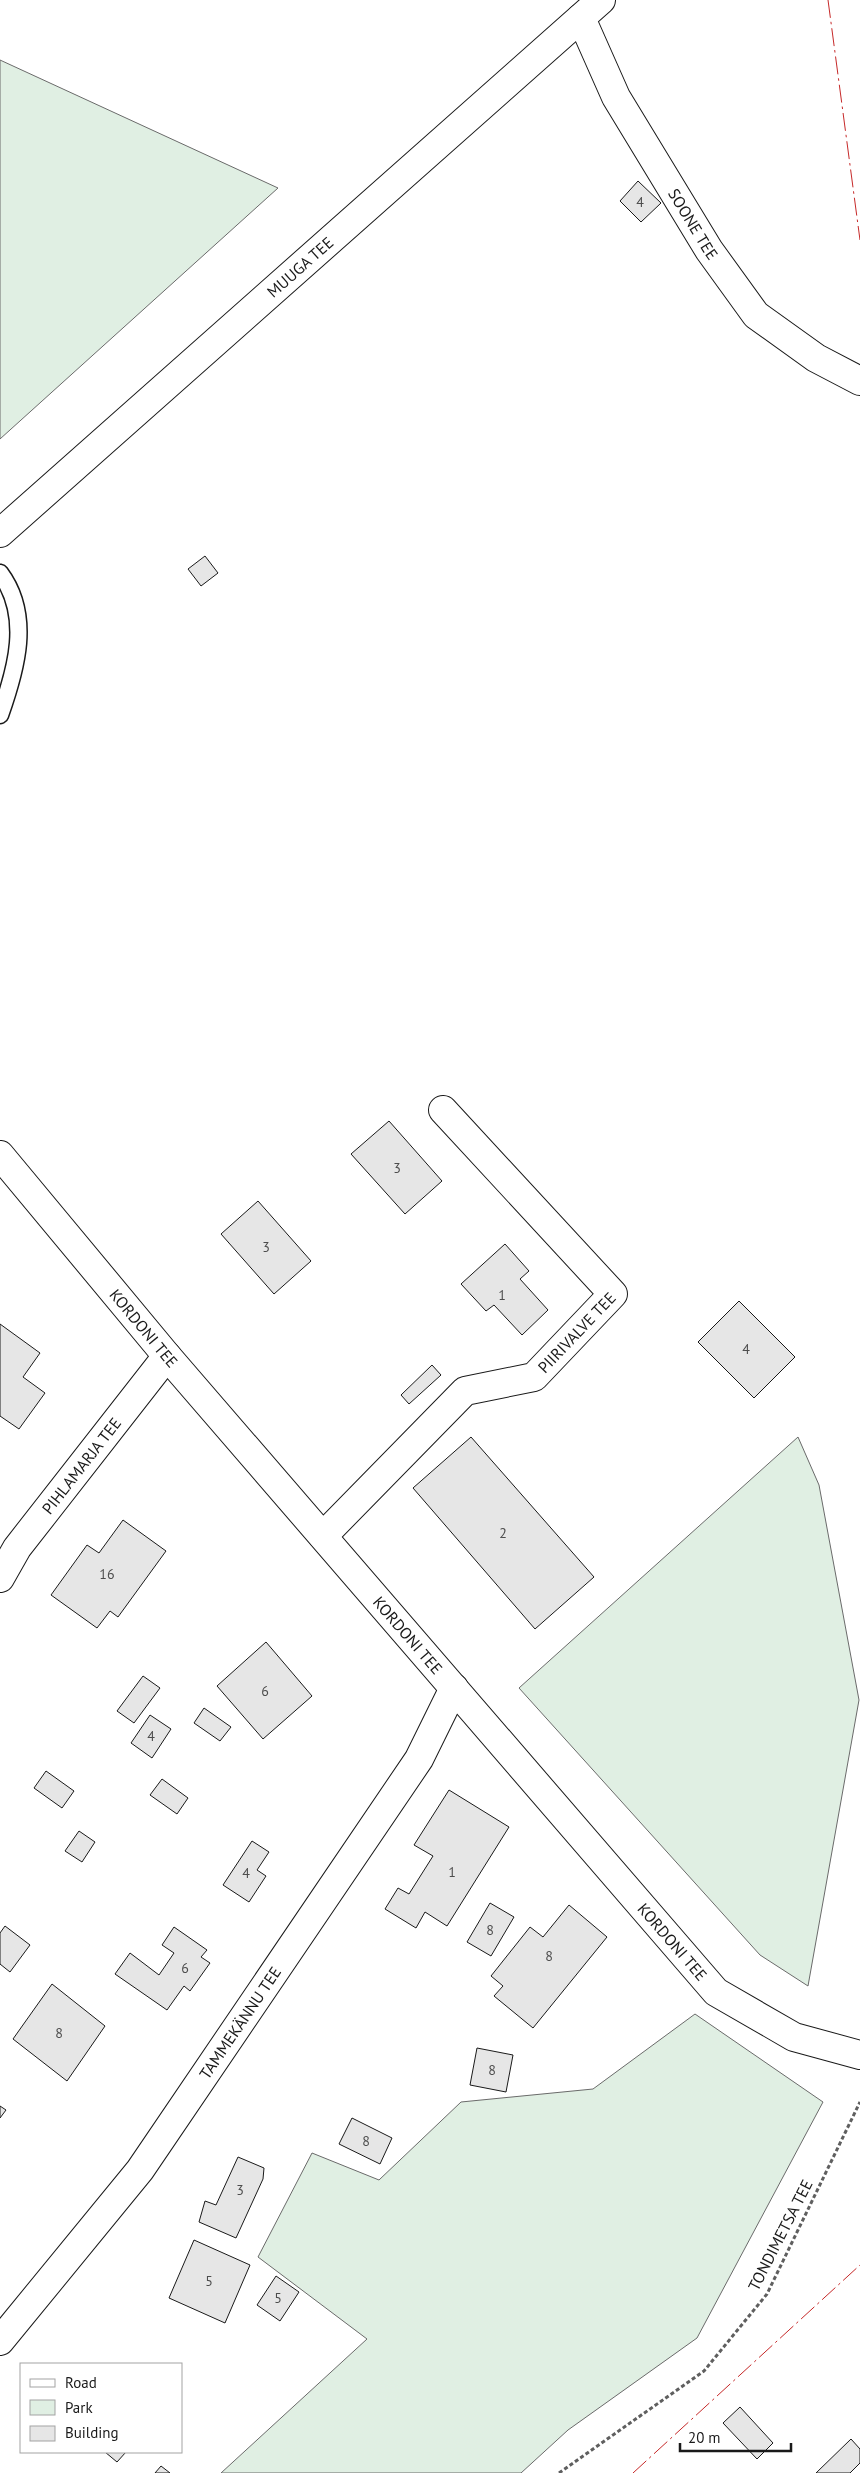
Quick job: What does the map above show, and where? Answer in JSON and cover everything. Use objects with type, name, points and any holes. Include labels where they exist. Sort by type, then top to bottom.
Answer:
[{"type":"street","name":"MUUGA TEE","points":[[0,533],[601,0]]},
{"type":"street","name":"SOONE TEE","points":[[581,18],[616,97],[709,250],[756,315],[816,358],[860,381]]},
{"type":"street","name":"PIIRIVALVE TEE","points":[[323,1536],[465,1391],[534,1377],[613,1294],[443,1110]]},
{"type":"street","name":"KORDONI TEE","points":[[0,1155],[167,1356],[716,1992],[794,2037],[860,2055]]},
{"type":"street","name":"PIHLAMARJA TEE","points":[[0,1578],[17,1548],[167,1356]]},
{"type":"street","name":"TAMMEKÄNNU TEE","points":[[0,2341],[140,2170],[419,1759],[454,1688]]},
{"type":"lane","points":[[0,573],[15,605],[20,642],[13,678],[0,715]]},
{"type":"path","name":"TONDIMETSA TEE","points":[[559,2473],[704,2370],[755,2309],[767,2294],[860,2102]]},
{"type":"green space","points":[[0,60],[278,188],[0,439]]},
{"type":"green space","points":[[798,1437],[819,1485],[859,1700],[808,1986],[760,1955],[519,1688]]},
{"type":"green space","points":[[695,2014],[823,2102],[697,2338],[568,2430],[521,2473],[221,2473],[367,2339],[258,2257],[312,2153],[379,2180],[461,2102],[593,2089]]},
{"type":"building","points":[[638,181],[661,203],[641,222],[620,201]]},
{"type":"building","points":[[205,556],[218,573],[201,586],[188,569]]},
{"type":"building","points":[[389,1121],[442,1181],[405,1214],[351,1154]]},
{"type":"building","points":[[258,1201],[311,1261],[274,1294],[221,1234]]},
{"type":"building","points":[[505,1244],[529,1271],[520,1279],[548,1310],[522,1335],[494,1305],[486,1311],[461,1284]]},
{"type":"building","points":[[739,1301],[795,1357],[754,1398],[698,1342]]},
{"type":"building","points":[[0,1324],[40,1353],[23,1377],[45,1393],[19,1429],[0,1416]]},
{"type":"building","points":[[432,1365],[441,1375],[409,1404],[401,1395]]},
{"type":"building","points":[[471,1437],[594,1577],[535,1629],[413,1488]]},
{"type":"building","points":[[123,1520],[166,1551],[118,1617],[110,1611],[97,1628],[51,1595],[87,1545],[99,1553]]},
{"type":"building","points":[[266,1642],[312,1696],[263,1739],[217,1686]]},
{"type":"building","points":[[143,1676],[160,1688],[134,1723],[117,1711]]},
{"type":"building","points":[[204,1708],[231,1727],[220,1741],[194,1723]]},
{"type":"building","points":[[150,1715],[171,1729],[152,1758],[131,1743]]},
{"type":"building","points":[[46,1771],[74,1791],[62,1808],[34,1788]]},
{"type":"building","points":[[162,1779],[188,1798],[177,1814],[150,1795]]},
{"type":"building","points":[[449,1790],[509,1827],[447,1926],[425,1912],[416,1928],[385,1909],[398,1888],[409,1894],[433,1856],[414,1845]]},
{"type":"building","points":[[79,1831],[95,1842],[82,1862],[65,1851]]},
{"type":"building","points":[[252,1841],[269,1852],[257,1870],[266,1876],[249,1902],[223,1885]]},
{"type":"building","points":[[490,1903],[514,1917],[491,1956],[467,1942]]},
{"type":"building","points":[[569,1905],[607,1937],[533,2028],[494,1996],[503,1986],[491,1976],[530,1927],[543,1937]]},
{"type":"building","points":[[5,1926],[30,1945],[10,1972],[0,1964],[0,1933]]},
{"type":"building","points":[[174,1927],[207,1950],[201,1957],[210,1963],[190,1991],[184,1986],[167,2010],[115,1974],[130,1953],[159,1975],[174,1953],[162,1945]]},
{"type":"building","points":[[52,1984],[105,2026],[67,2081],[13,2039]]},
{"type":"building","points":[[477,2048],[513,2055],[506,2092],[470,2085]]},
{"type":"building","points":[[0,2106],[6,2110],[0,2118]]},
{"type":"building","points":[[352,2118],[392,2138],[380,2164],[339,2144]]},
{"type":"building","points":[[238,2157],[264,2168],[263,2179],[236,2238],[199,2222],[205,2201],[216,2205]]},
{"type":"building","points":[[194,2240],[250,2265],[225,2323],[169,2298]]},
{"type":"building","points":[[276,2276],[299,2292],[280,2321],[257,2305]]},
{"type":"building","points":[[740,2407],[773,2443],[757,2459],[723,2423]]},
{"type":"building","points":[[851,2439],[860,2449],[860,2463],[850,2473],[816,2473]]},
{"type":"building","points":[[106,2453],[125,2453],[117,2462]]},
{"type":"building","points":[[161,2466],[170,2473],[155,2473]]},
{"type":"power","points":[[828,0],[860,240]]},
{"type":"power","points":[[633,2473],[860,2265]]}]
